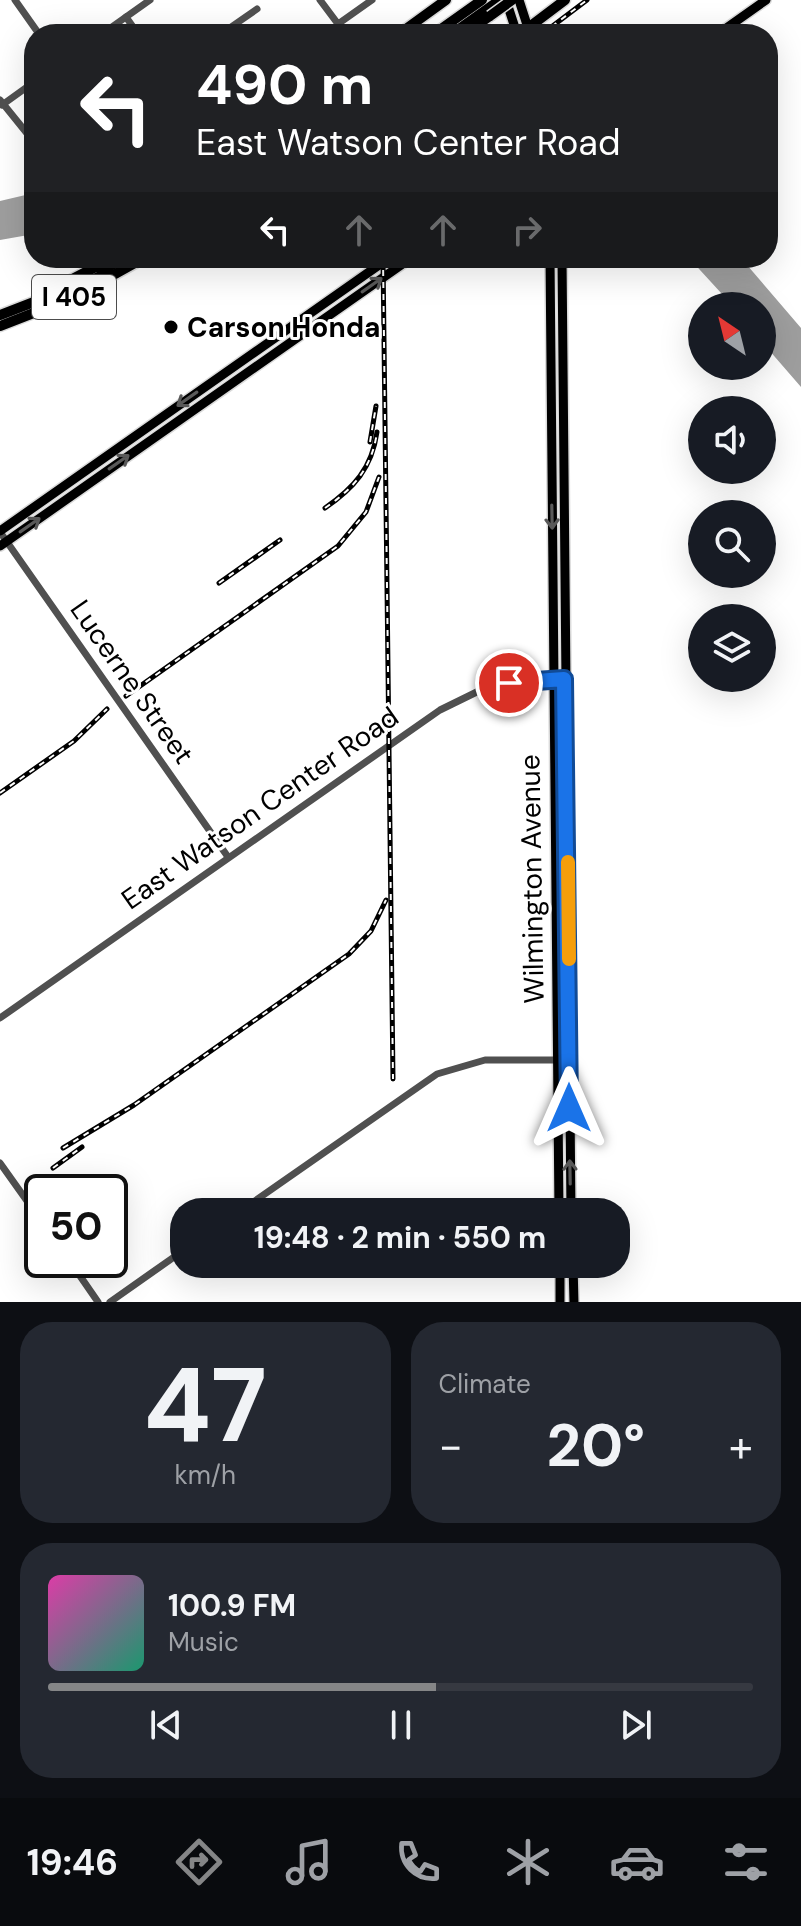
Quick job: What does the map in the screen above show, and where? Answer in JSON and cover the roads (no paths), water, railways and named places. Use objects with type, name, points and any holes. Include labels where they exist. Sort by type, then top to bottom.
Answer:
[{"type":"highway","points":[[413,24],[446,0]]},
{"type":"highway","points":[[453,24],[506,0]]},
{"type":"highway","points":[[535,24],[565,0]]},
{"type":"highway","points":[[460,24],[488,6]]},
{"type":"highway","points":[[465,24],[488,6]]},
{"type":"highway","points":[[473,24],[488,6]]},
{"type":"highway","name":"I 405","points":[[0,308],[61,285],[93,268]]},
{"type":"highway","points":[[0,317],[70,288],[106,268]]},
{"type":"highway","points":[[0,317],[65,294],[113,268]]},
{"type":"highway","name":"I 405","points":[[0,326],[72,298],[126,268]]},
{"type":"main road","points":[[506,0],[519,24]]},
{"type":"main road","points":[[519,0],[523,24]]},
{"type":"main road","points":[[732,24],[766,0]]},
{"type":"main road","points":[[0,532],[375,268]]},
{"type":"main road","points":[[3,544],[397,268]]},
{"type":"main road","name":"Wilmington Avenue","points":[[550,268],[564,679],[571,1198]]},
{"type":"main road","name":"Wilmington Avenue","points":[[559,1198],[552,680],[562,268]]},
{"type":"main road","points":[[560,1278],[560,1302]]},
{"type":"main road","points":[[573,1278],[574,1302]]},
{"type":"street","points":[[15,0],[32,24]]},
{"type":"street","points":[[116,24],[150,0]]},
{"type":"street","points":[[320,0],[338,24],[372,0]]},
{"type":"street","points":[[235,24],[257,9]]},
{"type":"street","points":[[126,17],[131,24]]},
{"type":"street","points":[[24,88],[1,103],[24,130]]},
{"type":"street","name":"Lucerne Street","points":[[0,532],[3,544],[228,857]]},
{"type":"street","name":"East Watson Center Road","points":[[0,1018],[228,857],[466,695],[489,686],[564,679]]},
{"type":"street","points":[[259,1198],[437,1074],[485,1060],[569,1059]]},
{"type":"street","points":[[0,1163],[24,1197]]},
{"type":"street","points":[[110,1302],[170,1260]]},
{"type":"street","points":[[81,1278],[98,1302]]},
{"type":"railway","points":[[555,24],[587,0]]},
{"type":"railway","points":[[383,268],[393,1079]]},
{"type":"railway","points":[[370,442],[376,406]]},
{"type":"railway","points":[[325,508],[345,493],[360,476],[371,456],[377,432]]},
{"type":"railway","points":[[126,696],[338,546],[366,512],[379,477]]},
{"type":"railway","points":[[219,583],[280,540]]},
{"type":"railway","points":[[0,793],[74,741],[107,709]]},
{"type":"railway","points":[[63,1148],[134,1105],[349,954],[371,931],[386,900]]},
{"type":"railway","points":[[53,1168],[82,1147]]},
{"type":"place","name":"Carson Honda","points":[[171,327]]}]
